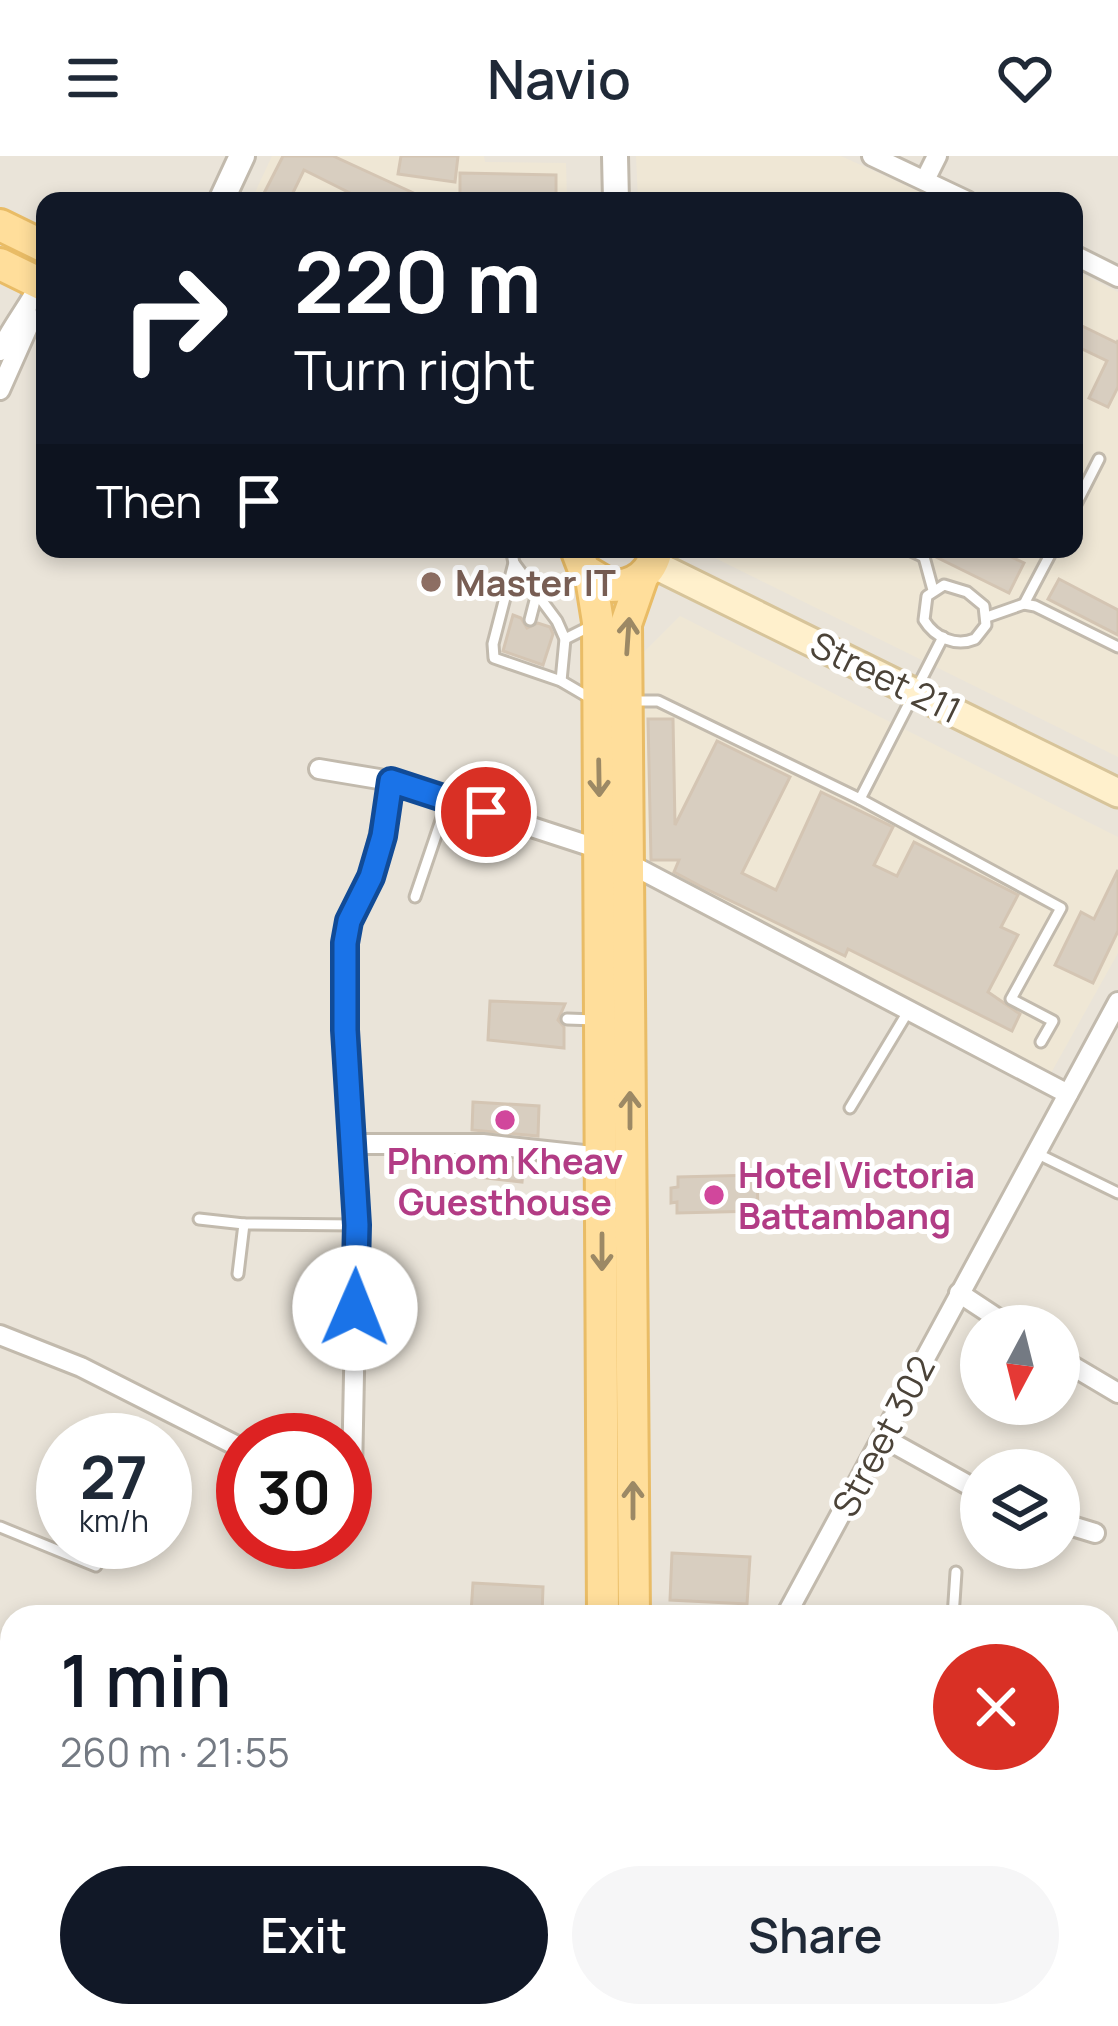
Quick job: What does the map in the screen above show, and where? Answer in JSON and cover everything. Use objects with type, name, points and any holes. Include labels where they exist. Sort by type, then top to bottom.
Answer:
[{"type":"main road","points":[[0,225],[36,243]]},
{"type":"main road","points":[[0,264],[36,278]]},
{"type":"main road","points":[[578,558],[592,578],[611,586],[650,564]]},
{"type":"main road","points":[[603,1605],[599,849],[613,702],[626,624],[650,564]]},
{"type":"main road","name":"Street 211","points":[[650,564],[1118,793]]},
{"type":"main road","points":[[592,578],[613,702],[628,863],[634,1605]]},
{"type":"street","points":[[225,192],[242,156]]},
{"type":"street","points":[[615,156],[616,192]]},
{"type":"street","points":[[872,156],[949,192]]},
{"type":"street","points":[[926,180],[937,156]]},
{"type":"street","points":[[1083,260],[1118,277]]},
{"type":"street","points":[[0,351],[14,322],[36,296]]},
{"type":"street","points":[[0,390],[28,327],[27,312]]},
{"type":"street","points":[[319,769],[391,781],[599,849]]},
{"type":"street","points":[[353,1413],[357,1225],[345,943],[383,836],[391,781]]},
{"type":"street","points":[[628,863],[1068,1094]]},
{"type":"street","name":"Street 302","points":[[791,1605],[1118,1002]]},
{"type":"street","points":[[351,1144],[483,1144],[602,1157]]},
{"type":"street","points":[[958,1293],[977,1305]]},
{"type":"street","points":[[0,1335],[81,1367],[216,1435]]},
{"type":"street","points":[[1080,1370],[1118,1393]]},
{"type":"street","points":[[882,1437],[960,1480]]},
{"type":"street","points":[[1080,1528],[1095,1533]]},
{"type":"lane","points":[[1083,490],[1099,459]]},
{"type":"lane","points":[[513,558],[565,639],[561,681]]},
{"type":"lane","points":[[926,558],[933,590],[922,612],[928,628],[959,643],[982,633],[987,616],[984,606],[967,592],[944,585],[933,590]]},
{"type":"lane","points":[[1024,604],[1048,558]]},
{"type":"lane","points":[[514,562],[493,644],[494,658],[613,702],[658,701],[860,799],[1061,908],[1011,999],[1052,1021],[1041,1042]]},
{"type":"lane","points":[[530,620],[536,593]]},
{"type":"lane","points":[[987,616],[1024,604],[1044,609],[1118,647]]},
{"type":"lane","points":[[565,639],[598,622]]},
{"type":"lane","points":[[860,799],[943,637]]},
{"type":"lane","points":[[415,897],[448,800]]},
{"type":"lane","points":[[850,1108],[908,1010]]},
{"type":"lane","points":[[567,1019],[601,1020]]},
{"type":"lane","points":[[1036,1153],[1118,1192]]},
{"type":"lane","points":[[199,1219],[357,1225]]},
{"type":"lane","points":[[238,1274],[244,1224]]},
{"type":"lane","points":[[0,1527],[36,1541]]},
{"type":"lane","points":[[953,1605],[956,1572]]},
{"type":"shaded area","points":[[0,156],[1118,156],[1118,1605],[0,1605]]},
{"type":"shaded area","points":[[272,156],[484,156],[485,162],[566,163],[567,192],[255,192]]},
{"type":"shaded area","points":[[636,156],[841,156],[920,192],[638,192]]},
{"type":"shaded area","points":[[1083,274],[1118,292],[1118,757],[715,558],[1083,558]]},
{"type":"shaded area","points":[[680,616],[1118,837],[1118,953],[1051,1073],[645,862],[643,653]]},
{"type":"building","points":[[283,156],[333,156],[411,192],[348,192],[304,170],[293,192],[265,192]]},
{"type":"building","points":[[401,156],[458,156],[455,182],[398,174]]},
{"type":"building","points":[[460,173],[556,175],[556,192],[460,192]]},
{"type":"building","points":[[1083,326],[1118,340],[1118,387],[1108,407],[1089,398],[1107,361],[1083,349]]},
{"type":"building","points":[[938,558],[1014,558],[1024,563],[1009,593]]},
{"type":"building","points":[[1059,579],[1118,610],[1118,635],[1048,599]]},
{"type":"building","points":[[513,615],[527,628],[538,623],[550,627],[553,634],[543,665],[503,651]]},
{"type":"building","points":[[648,719],[673,719],[675,825],[717,741],[790,777],[742,873],[776,890],[821,792],[893,827],[874,865],[897,876],[914,842],[1018,895],[1001,927],[1018,935],[988,992],[1020,1014],[1012,1031],[848,949],[845,956],[700,886],[674,872],[679,860],[651,860]]},
{"type":"building","points":[[1118,870],[1118,931],[1093,983],[1055,965],[1081,912],[1094,919]]},
{"type":"building","points":[[490,1001],[565,1004],[558,1020],[564,1027],[564,1048],[488,1040]]},
{"type":"building","name":"Phnom Kheav Guesthouse","points":[[473,1102],[539,1106],[538,1136],[472,1130]]},
{"type":"building","points":[[479,1157],[524,1162],[522,1182],[477,1177]]},
{"type":"building","name":"Hotel Victoria Battambang","points":[[757,1175],[758,1211],[677,1213],[677,1202],[671,1203],[671,1188],[678,1187],[678,1177]]},
{"type":"building","points":[[672,1553],[750,1557],[747,1604],[670,1600]]},
{"type":"building","points":[[473,1583],[543,1587],[542,1605],[472,1605]]},
{"type":"place","name":"Master IT","points":[[431,582]]},
{"type":"place","name":"Phnom Kheav Guesthouse","points":[[505,1120]]},
{"type":"place","name":"Hotel Victoria Battambang","points":[[714,1195]]},
{"type":"route","points":[[355,1308],[357,1225],[345,1030],[349,921],[371,877],[391,781],[486,812]]}]
